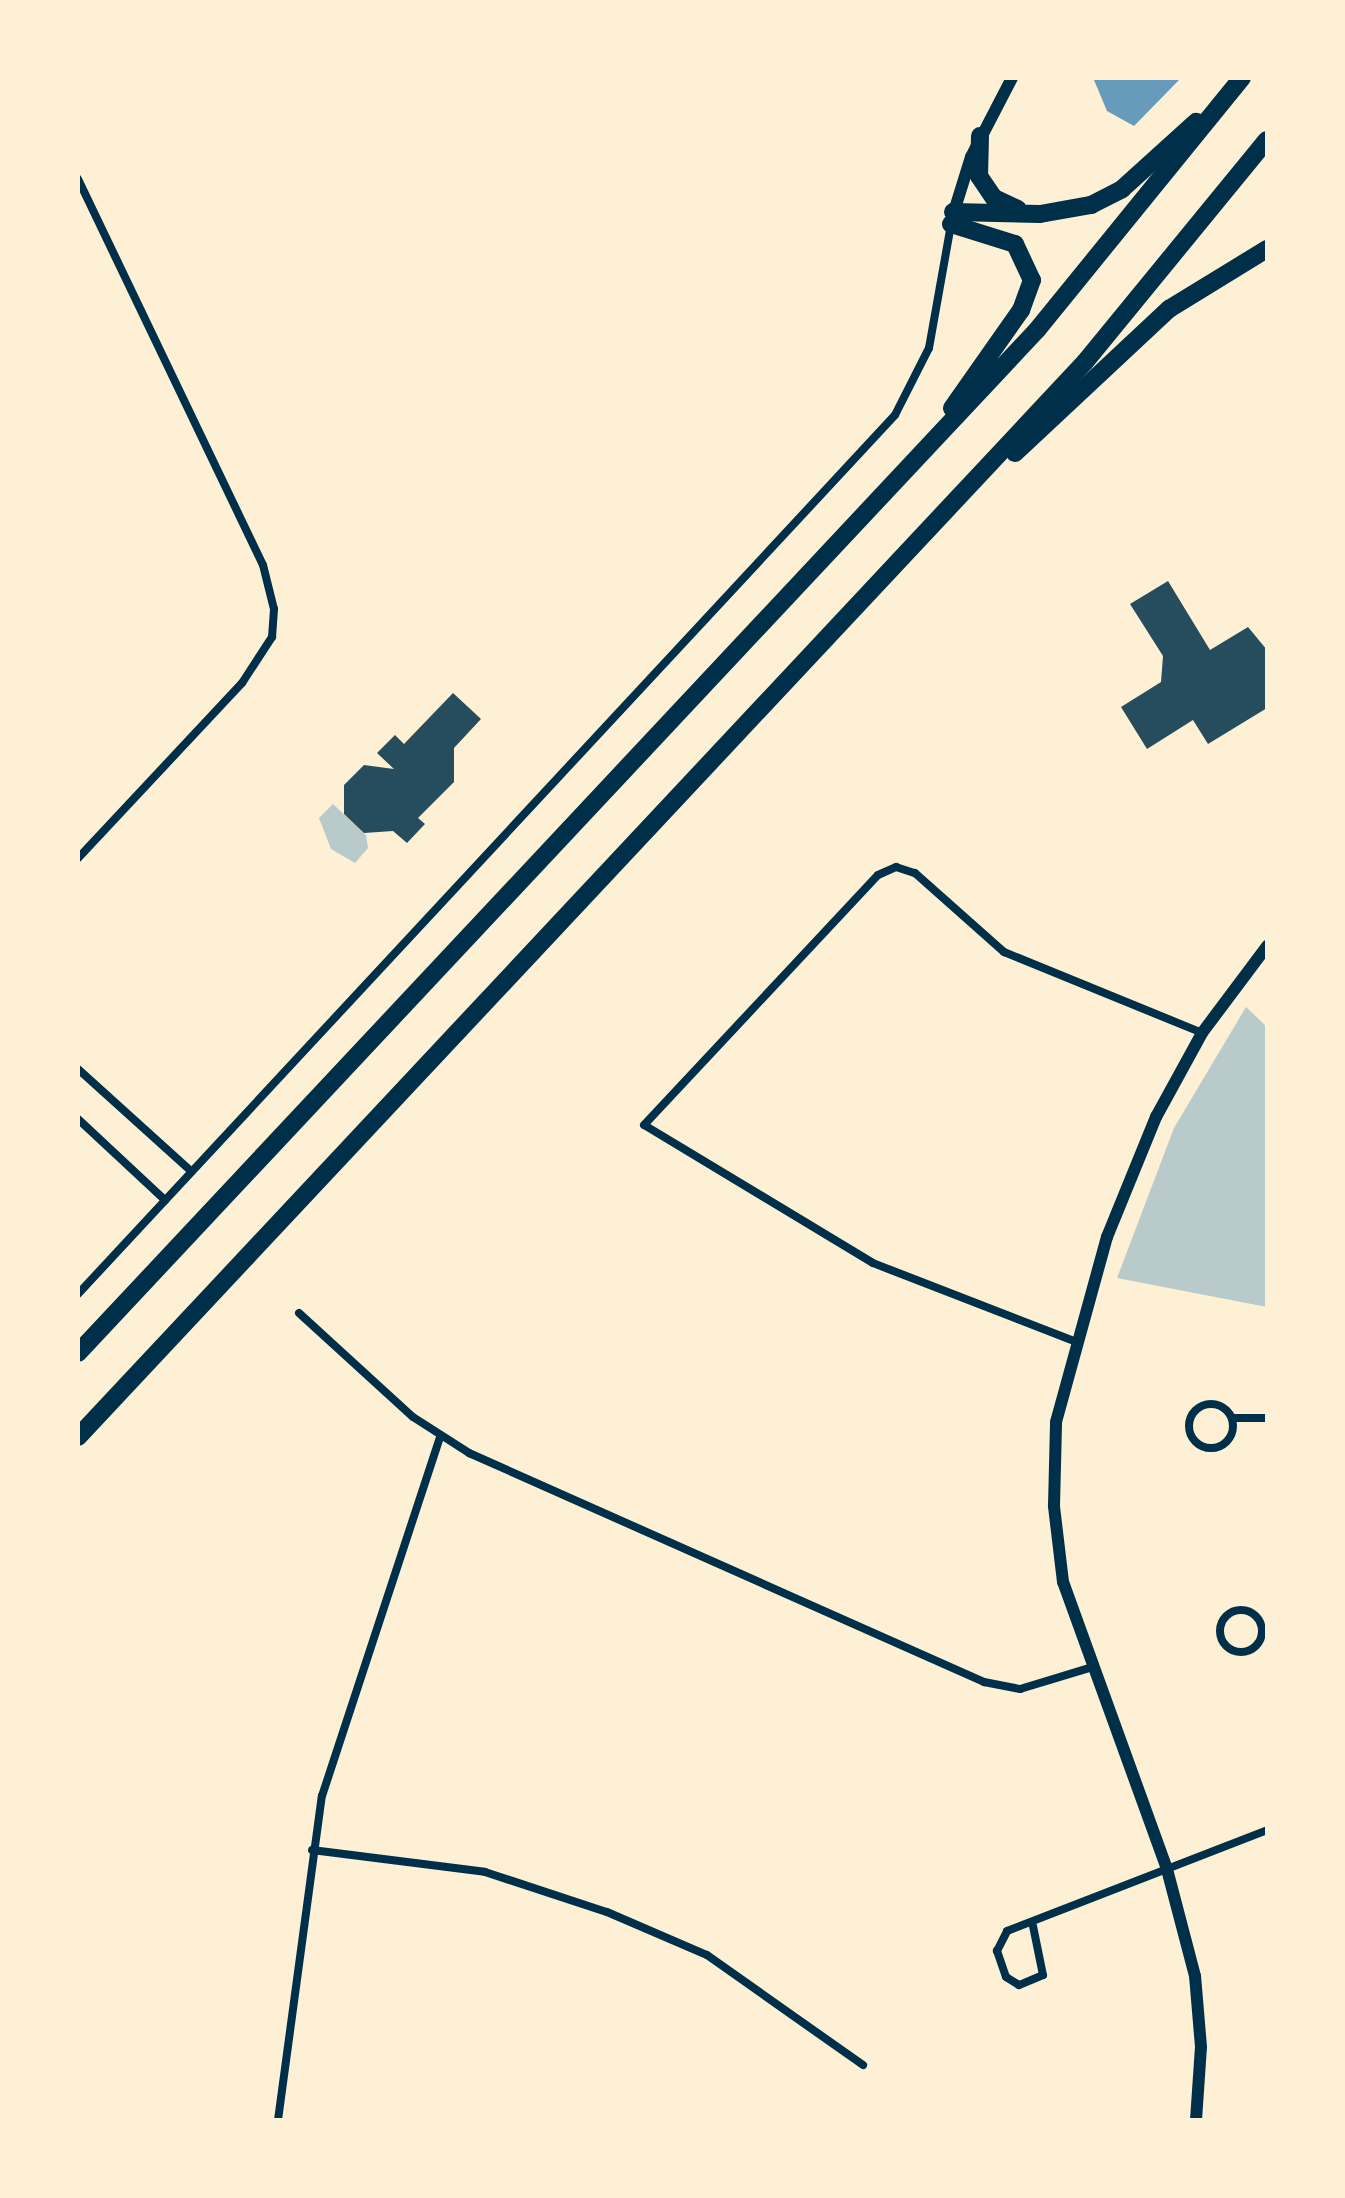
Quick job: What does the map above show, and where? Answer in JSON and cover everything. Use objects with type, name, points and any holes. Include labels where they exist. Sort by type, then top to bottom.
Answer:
[{"type":"highway","points":[[952,218],[1040,214],[1091,205],[1122,189],[1239,82]]},
{"type":"highway","points":[[78,1353],[1037,330],[1239,82]]},
{"type":"highway","points":[[980,136],[985,188],[1006,206],[1040,214]]},
{"type":"highway","points":[[78,1437],[1085,362],[1267,140]]},
{"type":"highway","points":[[910,468],[1021,310],[1032,280],[1015,244],[952,218]]},
{"type":"highway","points":[[894,568],[1169,309],[1267,249]]},
{"type":"street","points":[[78,1294],[895,415],[929,348],[952,218],[980,136],[1012,78]]},
{"type":"street","points":[[78,179],[263,565],[274,609],[272,637],[242,683],[78,858]]},
{"type":"street","points":[[1074,1341],[873,1263],[644,1125],[878,875],[896,867],[915,873],[1004,952],[1202,1033]]},
{"type":"street","points":[[1196,2120],[1201,2047],[1195,1976],[1167,1869],[1089,1668],[1063,1582],[1054,1506],[1056,1422],[1074,1341],[1131,1174],[1202,1033],[1267,946]]},
{"type":"street","points":[[78,1069],[191,1171]]},
{"type":"street","points":[[78,1119],[165,1200]]},
{"type":"street","points":[[299,1313],[440,1437],[984,1682],[1020,1689],[1089,1668]]},
{"type":"street","points":[[1232,1418],[1230,1437],[1217,1447],[1201,1445],[1191,1433],[1200,1407],[1216,1405],[1232,1418],[1267,1418]]},
{"type":"street","points":[[278,2120],[312,1850],[373,1624],[440,1437]]},
{"type":"street","points":[[1237,1611],[1264,1621],[1261,1638],[1249,1651],[1231,1650],[1221,1637],[1223,1620],[1237,1611]]},
{"type":"street","points":[[1033,1926],[1043,1975],[1019,1985],[1006,1977],[998,1943],[1007,1931],[1033,1926],[1267,1830]]},
{"type":"street","points":[[312,1850],[485,1872],[607,1912],[707,1955],[863,2065]]},
{"type":"shaded area","points":[[333,804],[366,835],[368,848],[355,863],[331,849],[319,818]]},
{"type":"shaded area","points":[[1246,1007],[1267,1027],[1267,1307],[1117,1278],[1174,1128]]},
{"type":"water","points":[[1094,80],[1179,80],[1134,126],[1107,111]]},
{"type":"building","points":[[1168,581],[1210,650],[1248,627],[1267,650],[1267,708],[1208,744],[1193,720],[1147,749],[1121,707],[1161,682],[1163,656],[1130,604]]},
{"type":"building","points":[[453,693],[481,719],[454,748],[454,782],[418,818],[425,824],[407,843],[393,831],[364,833],[344,814],[344,785],[364,765],[394,769],[377,753],[395,735],[404,744]]}]
